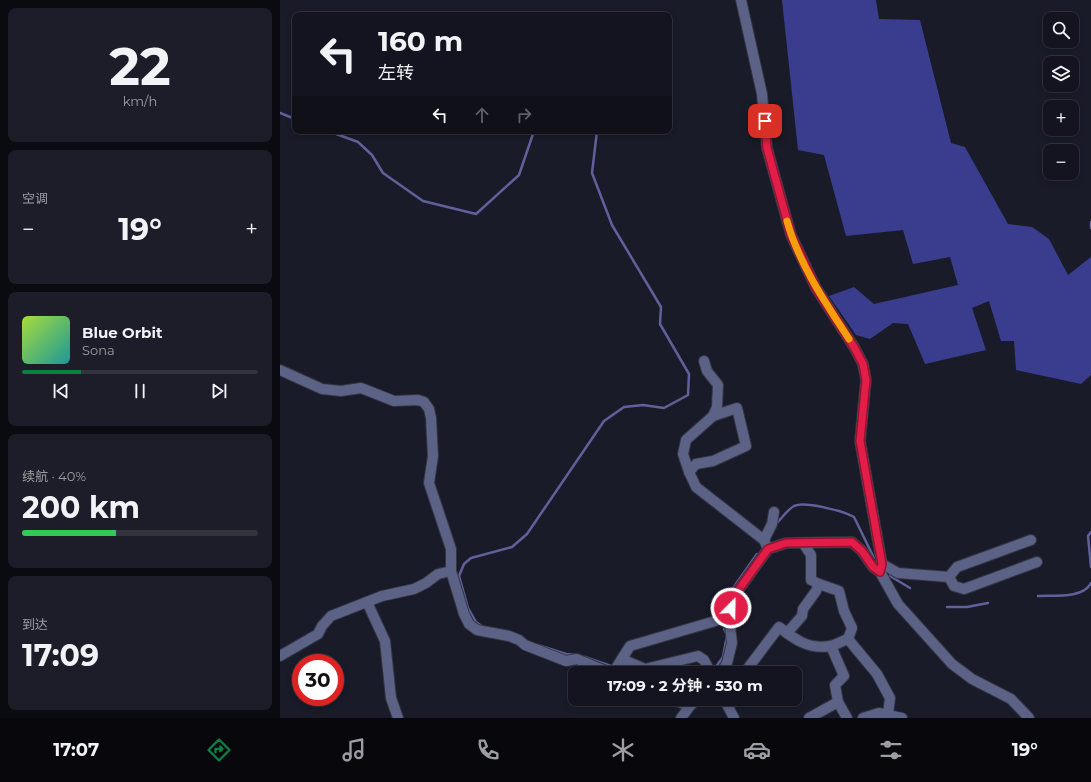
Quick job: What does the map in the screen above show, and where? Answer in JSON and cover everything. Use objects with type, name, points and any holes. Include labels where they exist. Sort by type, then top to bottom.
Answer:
[{"type":"street","points":[[741,0],[762,94],[767,148],[791,235],[816,288],[854,347],[863,364],[866,380],[860,441],[881,568],[898,604],[952,664],[972,679],[1011,700],[1029,718]]},
{"type":"street","points":[[704,361],[707,371],[718,385],[717,407],[713,416]]},
{"type":"street","points":[[280,370],[322,388],[341,391],[361,388],[394,401],[418,400],[424,402],[429,409],[431,418],[433,456],[429,483],[451,549],[451,571],[464,614],[469,624],[477,630],[509,636],[519,640],[525,645],[566,661],[577,659],[607,666]]},
{"type":"street","points":[[689,472],[696,464],[713,461],[746,446],[737,408],[713,416],[686,440],[683,454],[689,472],[696,487],[766,545],[786,543],[852,542],[862,551],[873,567],[898,573],[949,577]]},
{"type":"street","points":[[725,666],[732,643],[729,617],[732,599],[766,545],[774,512]]},
{"type":"street","points":[[949,577],[957,567],[1031,540]]},
{"type":"street","points":[[750,666],[779,627],[798,641],[817,647],[831,646],[848,639],[852,628],[844,611],[839,591],[811,580],[811,556],[803,543]]},
{"type":"street","points":[[949,577],[954,586],[964,589],[1037,562]]},
{"type":"street","points":[[280,656],[318,634],[322,626],[331,616],[382,596],[414,589],[426,583],[438,574],[451,571]]},
{"type":"street","points":[[787,633],[802,616],[802,609],[816,591],[819,584]]},
{"type":"street","points":[[367,602],[385,641],[391,698],[398,718]]},
{"type":"street","points":[[616,666],[630,646],[729,617]]},
{"type":"street","points":[[848,639],[877,674],[890,698],[888,714]]},
{"type":"street","points":[[831,646],[844,676],[835,685],[838,702],[847,718]]},
{"type":"street","points":[[657,666],[698,656],[704,660],[707,666]]},
{"type":"street","points":[[809,718],[838,702]]},
{"type":"street","points":[[681,718],[691,706]]},
{"type":"street","points":[[728,706],[734,718]]},
{"type":"street","points":[[863,718],[879,713],[902,718]]},
{"type":"shaded area","points":[[782,0],[876,0],[879,19],[920,20],[951,143],[965,147],[1008,224],[1032,227],[1049,239],[1068,275],[1091,257],[1091,375],[1081,384],[1016,370],[1014,341],[1001,341],[989,301],[972,308],[986,350],[925,364],[908,324],[893,323],[870,339],[856,335],[829,296],[854,287],[874,304],[958,285],[950,257],[913,264],[903,230],[846,236],[824,155],[798,150]]},
{"type":"waterway","points":[[280,113],[292,118]]},
{"type":"waterway","points":[[336,134],[358,142],[372,155],[383,173],[423,201],[476,214],[519,175],[533,134]]},
{"type":"waterway","points":[[483,627],[476,622],[468,608],[459,576],[464,564],[471,558],[512,547],[527,534],[604,421],[624,407],[643,405],[664,408],[688,395],[689,374],[660,324],[661,307],[612,225],[592,173],[597,134]]},
{"type":"waterway","points":[[1091,222],[1091,228]]},
{"type":"waterway","points":[[776,524],[792,507],[799,505],[824,507],[849,515],[854,517],[875,560]]},
{"type":"waterway","points":[[1091,532],[1088,536],[1091,567]]},
{"type":"waterway","points":[[726,598],[757,554]]},
{"type":"waterway","points":[[890,576],[910,588]]},
{"type":"waterway","points":[[1038,596],[1075,594],[1087,588],[1091,583]]},
{"type":"waterway","points":[[947,607],[967,607],[988,603]]},
{"type":"waterway","points":[[717,666],[723,657],[727,635],[724,629]]},
{"type":"waterway","points":[[538,645],[566,654],[576,655]]},
{"type":"waterway","points":[[585,657],[611,666]]},
{"type":"slow traffic","points":[[787,221],[791,235],[816,288],[849,339]]},
{"type":"route","points":[[731,608],[732,599],[768,549],[786,543],[852,542],[862,551],[873,567],[880,572],[882,564],[860,441],[866,380],[863,364],[854,347],[816,288],[791,235],[767,148],[765,121]]}]
